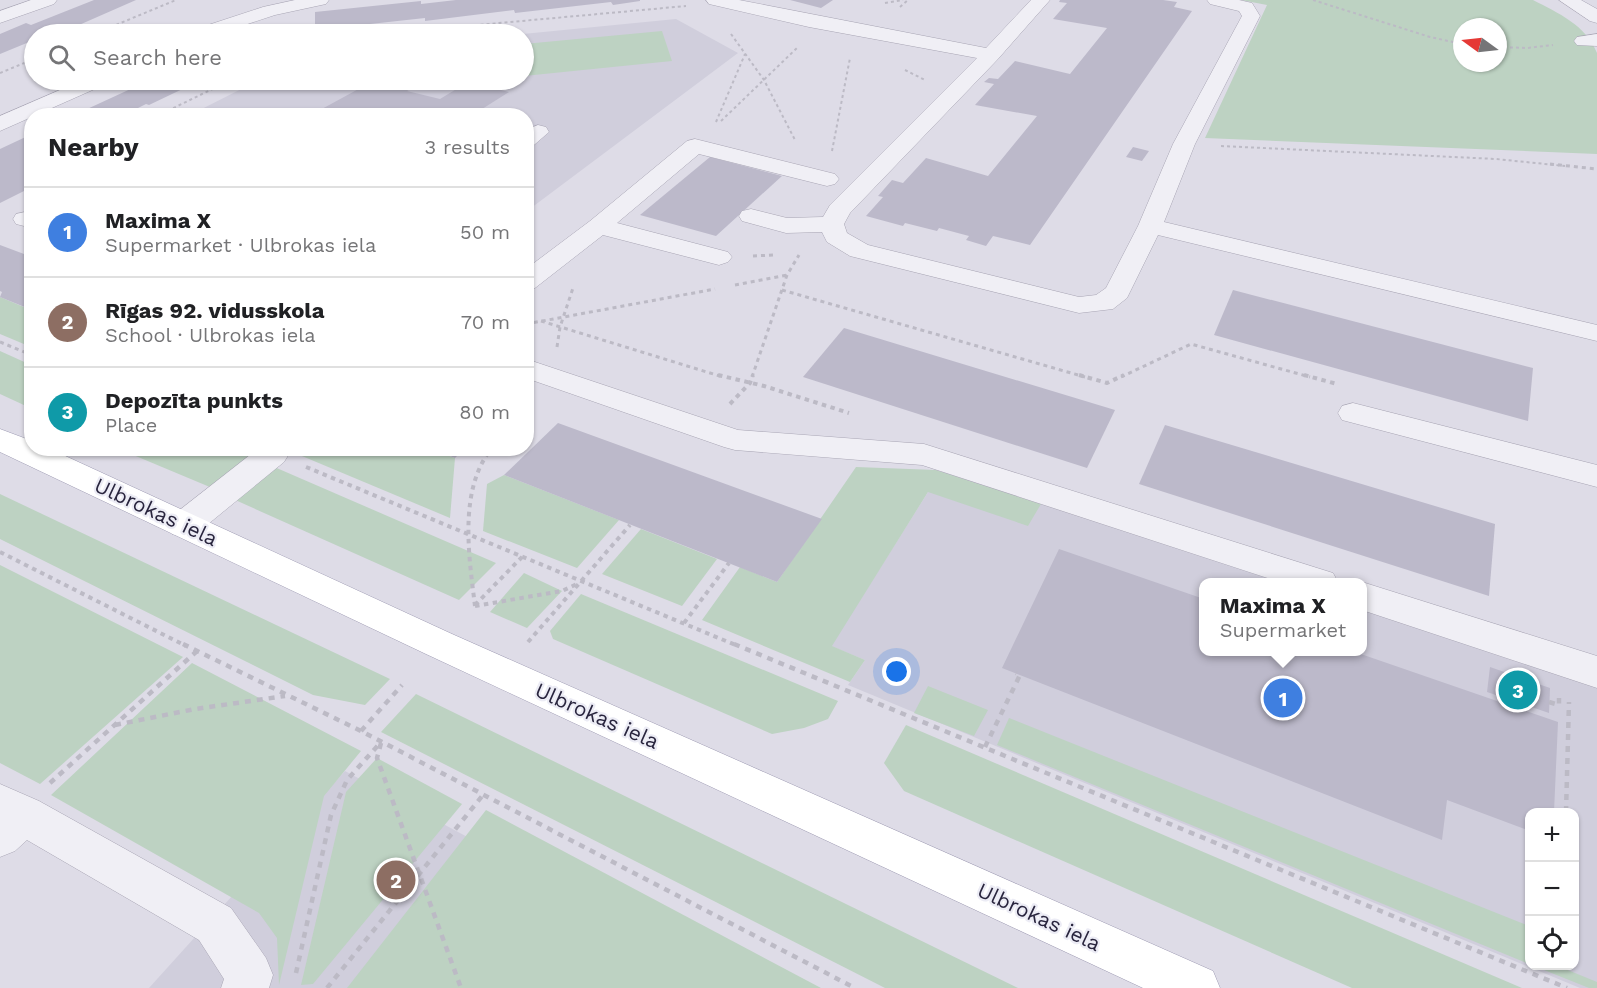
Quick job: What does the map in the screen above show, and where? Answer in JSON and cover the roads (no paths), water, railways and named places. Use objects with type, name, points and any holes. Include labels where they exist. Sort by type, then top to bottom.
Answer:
[{"type":"main road","name":"Ulbrokas iela","points":[[0,440],[24,451]]},
{"type":"main road","name":"Ulbrokas iela","points":[[35,456],[1196,988]]},
{"type":"street","points":[[0,17],[48,0]]},
{"type":"street","points":[[230,24],[270,11],[320,0]]},
{"type":"street","points":[[1041,0],[838,210],[832,224],[836,237],[859,251],[1079,305],[1103,303],[1117,292],[1150,226],[1184,144],[1251,16],[1246,8],[1216,0]]},
{"type":"street","points":[[1568,0],[1597,17]]},
{"type":"street","points":[[718,2],[991,54]]},
{"type":"street","points":[[36,108],[76,90]]},
{"type":"street","points":[[0,124],[24,113]]},
{"type":"street","points":[[534,276],[594,230],[695,146],[827,179]]},
{"type":"street","points":[[751,216],[786,226],[832,224]]},
{"type":"street","points":[[1150,226],[1597,333]]},
{"type":"street","points":[[594,230],[719,257]]},
{"type":"street","points":[[540,373],[735,440],[924,455],[1308,578]]},
{"type":"street","points":[[1353,413],[1597,476]]},
{"type":"street","points":[[184,525],[270,456]]},
{"type":"street","points":[[1367,598],[1436,633],[1583,681]]},
{"type":"street","points":[[8,818],[215,924],[249,975],[245,988]]},
{"type":"place","name":"Depozīta punkts","points":[[1518,690]]},
{"type":"place","name":"Maxima X","points":[[1283,698]]},
{"type":"place","name":"Rīgas 92. vidusskola","points":[[396,880]]}]
